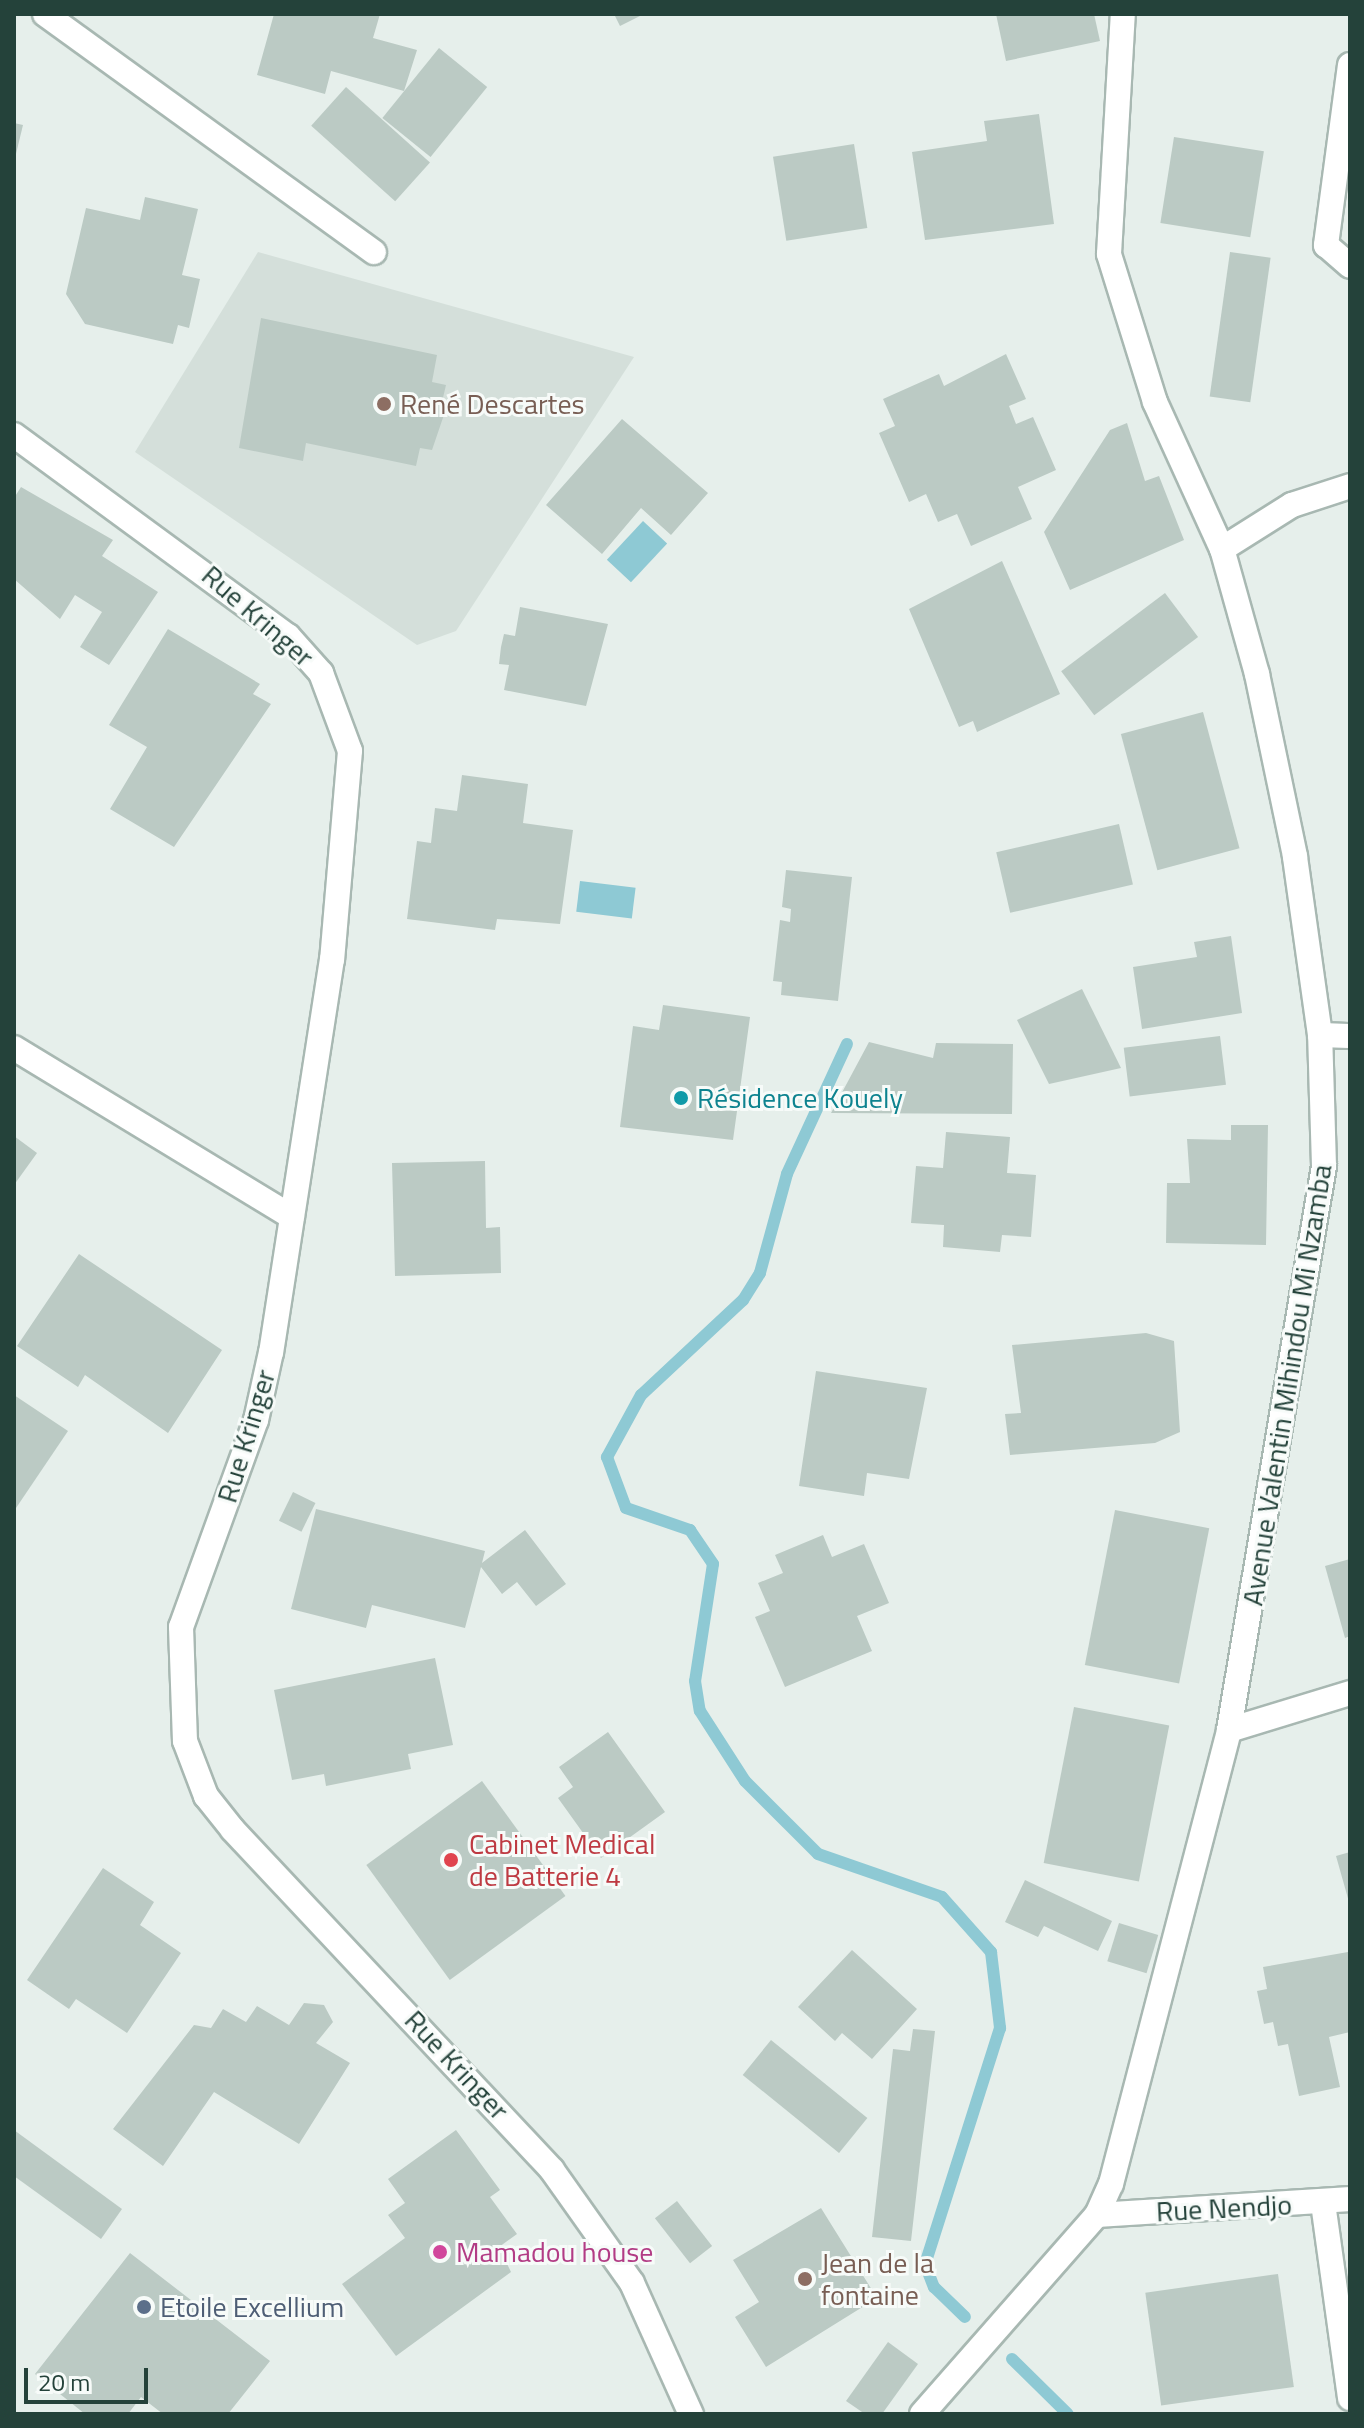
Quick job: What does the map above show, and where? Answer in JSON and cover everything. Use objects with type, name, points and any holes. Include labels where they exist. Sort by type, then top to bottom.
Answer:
[{"type":"street","points":[[45,14],[374,252]]},
{"type":"street","name":"Avenue Valentin Mihindou Mi Nzamba","points":[[922,2414],[1097,2215],[1135,2110],[1229,1730],[1317,1228],[1320,1035],[1295,856],[1222,549],[1155,402],[1109,254],[1123,14]]},
{"type":"street","points":[[1350,65],[1326,245],[1350,266]]},
{"type":"street","name":"Rue Kringer","points":[[14,435],[271,620],[321,673],[350,751],[346,857],[292,1217],[256,1420],[186,1600],[177,1656],[185,1741],[206,1796],[233,1830],[552,2170],[640,2296],[691,2414]]},
{"type":"street","points":[[1222,549],[1292,505],[1350,486]]},
{"type":"street","points":[[1320,1035],[1350,1036]]},
{"type":"street","points":[[14,1048],[292,1217]]},
{"type":"street","points":[[1229,1730],[1350,1693]]},
{"type":"street","name":"Rue Nendjo","points":[[1097,2215],[1350,2199]]},
{"type":"street","points":[[1323,2203],[1350,2398]]},
{"type":"shaded area","name":"René Descartes","points":[[258,252],[634,357],[456,631],[417,645],[135,452]]},
{"type":"water","points":[[643,521],[667,544],[631,582],[607,560]]},
{"type":"water","points":[[580,881],[636,888],[632,919],[576,912]]},
{"type":"building","points":[[274,14],[380,14],[373,38],[417,50],[404,91],[331,71],[325,94],[257,75]]},
{"type":"building","points":[[614,14],[644,14],[620,26]]},
{"type":"building","points":[[996,14],[1094,14],[1100,41],[1006,61]]},
{"type":"building","points":[[439,48],[487,87],[431,157],[382,118]]},
{"type":"building","points":[[346,87],[430,163],[395,201],[311,126]]},
{"type":"building","points":[[1039,114],[1054,224],[925,240],[912,152],[987,141],[984,121]]},
{"type":"building","points":[[14,123],[23,125],[15,158],[14,158]]},
{"type":"building","points":[[1174,137],[1264,151],[1250,237],[1160,223]]},
{"type":"building","points":[[854,144],[867,228],[786,241],[773,157]]},
{"type":"building","points":[[145,197],[198,209],[182,275],[200,279],[189,328],[178,325],[173,344],[85,324],[66,294],[86,208],[140,220]]},
{"type":"building","points":[[1230,252],[1271,258],[1250,402],[1210,397]]},
{"type":"building","points":[[261,318],[437,355],[432,382],[446,385],[442,402],[448,403],[432,450],[420,448],[416,466],[306,443],[303,461],[239,448]]},
{"type":"building","points":[[1006,354],[1026,399],[1009,406],[1016,424],[1033,417],[1056,470],[1018,487],[1032,519],[971,546],[957,514],[938,522],[926,494],[909,502],[879,433],[895,426],[883,399],[939,374],[944,386]]},
{"type":"building","points":[[622,419],[708,493],[671,535],[641,508],[602,554],[546,505]]},
{"type":"building","points":[[1127,423],[1145,481],[1159,476],[1184,540],[1070,590],[1044,532],[1110,430]]},
{"type":"building","points":[[21,487],[113,540],[102,556],[158,592],[109,665],[80,647],[102,612],[75,595],[60,619],[14,579],[14,498]]},
{"type":"building","points":[[1002,561],[1060,694],[977,732],[973,721],[959,727],[909,609]]},
{"type":"building","points":[[1165,593],[1198,637],[1094,715],[1061,671]]},
{"type":"building","points":[[520,607],[608,624],[586,706],[504,690],[509,665],[499,664],[501,647],[504,634],[515,636]]},
{"type":"building","points":[[168,629],[260,684],[253,694],[271,704],[174,847],[110,809],[147,747],[109,725]]},
{"type":"building","points":[[1203,712],[1239,848],[1157,870],[1121,734]]},
{"type":"building","points":[[462,775],[528,784],[523,823],[573,830],[560,924],[497,919],[495,930],[407,919],[417,841],[431,843],[435,808],[457,811]]},
{"type":"building","points":[[1119,824],[1133,884],[1010,913],[996,852]]},
{"type":"building","points":[[786,870],[852,877],[838,1001],[781,995],[782,982],[773,981],[780,920],[790,922],[791,909],[782,907]]},
{"type":"building","points":[[1231,936],[1242,1013],[1142,1029],[1133,967],[1197,957],[1194,942]]},
{"type":"building","points":[[1082,989],[1121,1068],[1049,1084],[1017,1020]]},
{"type":"building","name":"Résidence Kouely","points":[[663,1005],[750,1017],[733,1140],[620,1127],[633,1026],[659,1030]]},
{"type":"building","points":[[1220,1036],[1226,1085],[1130,1096],[1124,1048]]},
{"type":"building","points":[[869,1042],[933,1058],[936,1043],[1013,1044],[1012,1114],[831,1113]]},
{"type":"building","points":[[1231,1125],[1268,1125],[1266,1245],[1166,1243],[1167,1183],[1190,1183],[1187,1139],[1231,1140]]},
{"type":"building","points":[[946,1132],[1010,1137],[1007,1173],[1036,1175],[1031,1237],[1002,1235],[1000,1252],[943,1247],[944,1225],[911,1223],[916,1166],[943,1168]]},
{"type":"building","points":[[14,1136],[37,1153],[14,1185]]},
{"type":"building","points":[[485,1161],[486,1228],[500,1227],[501,1273],[395,1276],[392,1163]]},
{"type":"building","points":[[79,1254],[222,1350],[168,1433],[85,1375],[78,1387],[17,1346]]},
{"type":"building","points":[[1146,1333],[1174,1341],[1180,1432],[1155,1443],[1010,1455],[1005,1414],[1021,1413],[1012,1345]]},
{"type":"building","points":[[816,1371],[927,1388],[909,1479],[867,1473],[864,1496],[799,1486]]},
{"type":"building","points":[[14,1395],[68,1431],[14,1511]]},
{"type":"building","points":[[293,1492],[315,1503],[301,1532],[279,1521]]},
{"type":"building","points":[[316,1509],[485,1551],[482,1563],[525,1530],[566,1584],[536,1606],[517,1582],[502,1594],[481,1567],[465,1628],[372,1605],[366,1628],[291,1609]]},
{"type":"building","points":[[1115,1510],[1209,1528],[1179,1683],[1085,1665]]},
{"type":"building","points":[[823,1535],[832,1557],[864,1544],[889,1603],[857,1616],[872,1651],[785,1687],[755,1617],[770,1611],[758,1583],[783,1573],[775,1555]]},
{"type":"building","points":[[1350,1559],[1350,1636],[1345,1638],[1325,1566]]},
{"type":"building","points":[[435,1658],[453,1745],[408,1754],[411,1769],[326,1786],[324,1774],[292,1780],[274,1690]]},
{"type":"building","points":[[1074,1707],[1169,1726],[1139,1882],[1044,1863]]},
{"type":"building","points":[[608,1732],[665,1812],[601,1858],[558,1798],[573,1787],[559,1767]]},
{"type":"building","name":"Cabinet Medical de Batterie 4","points":[[482,1781],[565,1896],[450,1980],[366,1865]]},
{"type":"building","points":[[1350,1852],[1350,1901],[1349,1902],[1336,1856]]},
{"type":"building","points":[[103,1868],[154,1902],[140,1925],[181,1953],[127,2033],[76,1999],[69,2009],[27,1980]]},
{"type":"building","points":[[1025,1880],[1112,1921],[1098,1951],[1044,1926],[1038,1937],[1005,1922]]},
{"type":"building","points":[[1119,1923],[1158,1935],[1147,1973],[1107,1961]]},
{"type":"building","points":[[852,1950],[917,2009],[872,2059],[842,2033],[835,2041],[798,2007]]},
{"type":"building","points":[[1348,1952],[1350,2032],[1329,2037],[1340,2087],[1299,2096],[1288,2044],[1278,2046],[1273,2022],[1264,2024],[1257,1991],[1267,1989],[1263,1967]]},
{"type":"building","points":[[304,2003],[324,2005],[333,2022],[316,2043],[350,2063],[299,2144],[214,2092],[163,2166],[113,2129],[194,2025],[211,2028],[223,2009],[246,2022],[257,2006],[289,2025]]},
{"type":"building","points":[[913,2029],[935,2031],[911,2241],[872,2237],[893,2049],[910,2051]]},
{"type":"building","points":[[771,2040],[867,2118],[839,2153],[743,2075]]},
{"type":"building","points":[[14,2130],[122,2209],[101,2239],[14,2176]]},
{"type":"building","points":[[456,2130],[500,2190],[490,2197],[517,2234],[499,2247],[511,2272],[396,2356],[342,2284],[405,2238],[388,2215],[405,2203],[388,2179]]},
{"type":"building","points":[[677,2201],[712,2246],[690,2263],[655,2218]]},
{"type":"building","name":"Jean de la fontaine","points":[[821,2208],[877,2298],[766,2367],[735,2317],[759,2302],[733,2260]]},
{"type":"building","name":"Etoile Excellium","points":[[130,2253],[270,2361],[228,2414],[163,2414],[141,2397],[128,2414],[85,2414],[35,2374]]},
{"type":"building","points":[[1278,2274],[1294,2387],[1161,2406],[1145,2293]]},
{"type":"building","points":[[888,2342],[918,2364],[882,2414],[865,2414],[846,2401]]},
{"type":"waterway","points":[[847,1044],[787,1174],[760,1273],[743,1300],[641,1395],[607,1457],[626,1508],[690,1530],[713,1564],[695,1681],[700,1711],[745,1781],[818,1854],[942,1897],[991,1952],[1000,2028],[925,2264],[934,2287],[965,2317]]},
{"type":"waterway","points":[[1012,2359],[1068,2414]]},
{"type":"place","name":"René Descartes","points":[[384,404]]},
{"type":"place","name":"Résidence Kouely","points":[[681,1098]]},
{"type":"place","name":"Cabinet Medical de Batterie 4","points":[[451,1860]]},
{"type":"place","name":"Mamadou house","points":[[440,2252]]},
{"type":"place","name":"Jean de la fontaine","points":[[805,2279]]},
{"type":"place","name":"Etoile Excellium","points":[[144,2307]]}]
